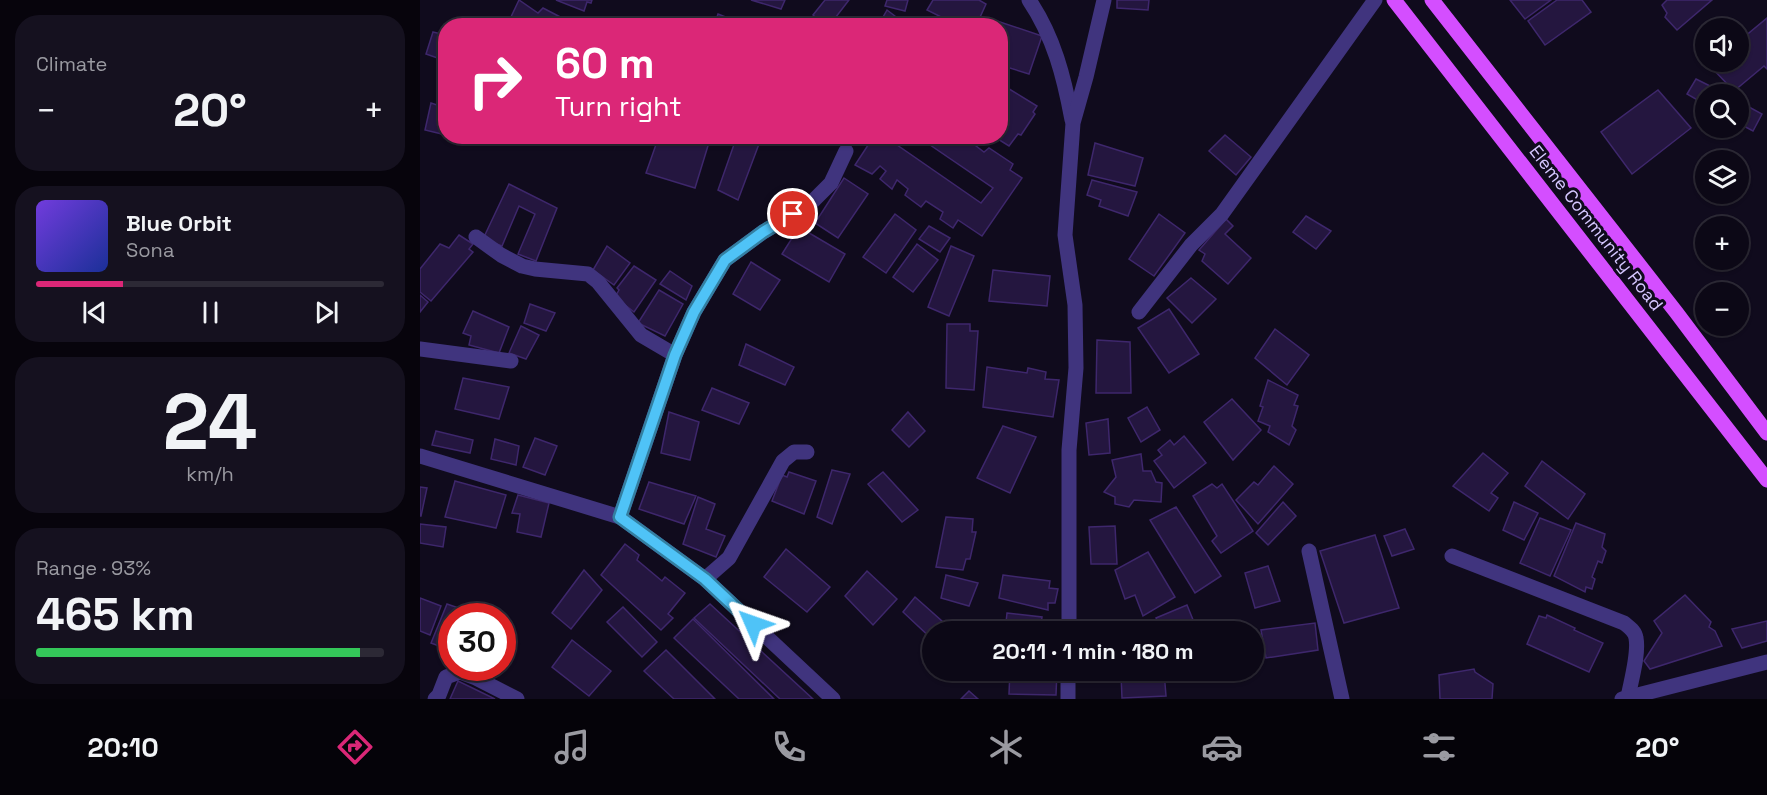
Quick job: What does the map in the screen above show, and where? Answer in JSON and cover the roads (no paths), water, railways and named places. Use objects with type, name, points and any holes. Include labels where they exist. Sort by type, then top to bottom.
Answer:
[{"type":"main road","name":"Eleme Community Road","points":[[1394,0],[1767,480]]},
{"type":"main road","name":"Eleme Community Road","points":[[1432,0],[1767,433]]},
{"type":"street","points":[[1029,0],[1044,22],[1063,74],[1072,123]]},
{"type":"street","points":[[1069,621],[1069,450],[1076,368],[1075,305],[1065,235],[1072,123],[1086,77],[1104,0]]},
{"type":"street","points":[[1139,312],[1191,245],[1222,214],[1375,0]]},
{"type":"street","points":[[620,517],[675,355],[694,312],[725,260],[763,232],[808,206],[831,183],[846,151]]},
{"type":"street","points":[[476,237],[501,255],[522,266],[588,274],[598,282],[641,335],[675,355]]},
{"type":"street","points":[[420,349],[511,362]]},
{"type":"street","points":[[705,579],[729,558],[783,461],[794,452],[807,452]]},
{"type":"street","points":[[420,456],[620,517],[705,579],[833,699]]},
{"type":"street","points":[[1309,551],[1342,699]]},
{"type":"street","points":[[1452,556],[1624,623],[1633,630],[1636,647],[1632,698],[1767,662]]},
{"type":"street","points":[[435,699],[446,677],[460,672],[517,699]]},
{"type":"street","points":[[1068,681],[1068,699]]}]
